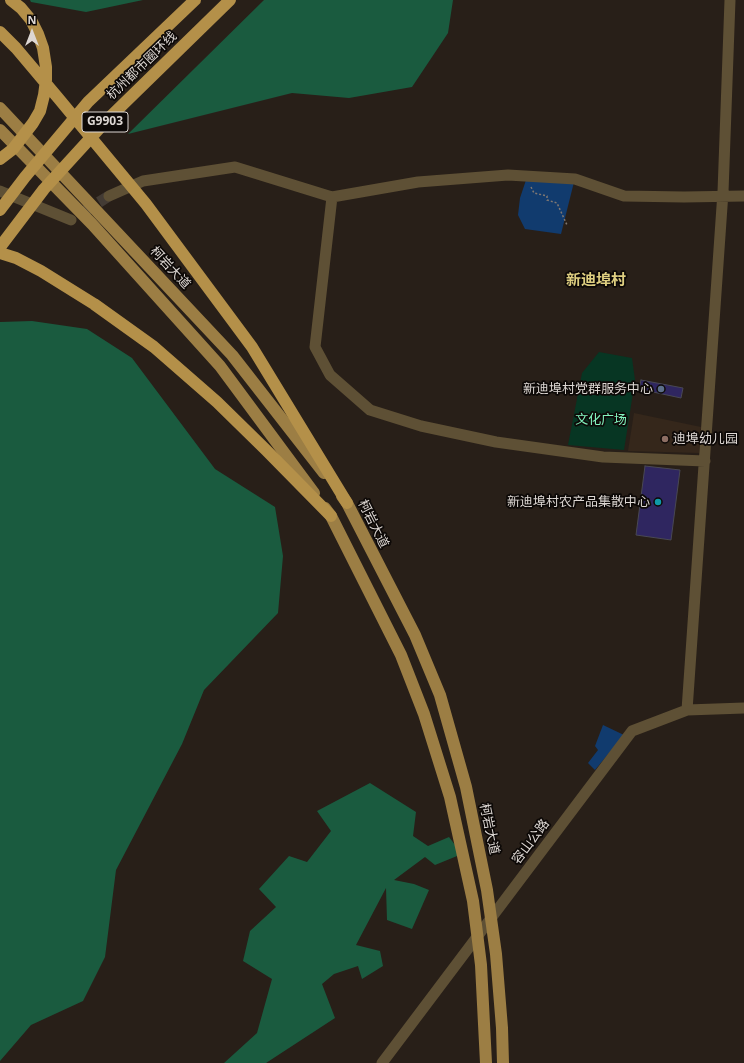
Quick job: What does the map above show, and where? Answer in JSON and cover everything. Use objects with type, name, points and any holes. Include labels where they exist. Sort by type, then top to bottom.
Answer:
[{"type":"highway","points":[[0,159],[13,149],[34,123],[40,111],[46,87],[46,67],[43,48],[38,34],[31,20],[21,8],[11,0]]},
{"type":"highway","name":"杭州都市圈环线","points":[[0,210],[25,177],[88,102],[195,0]]},
{"type":"highway","name":"杭州都市圈环线","points":[[0,247],[44,190],[107,120],[226,4]]},
{"type":"highway","points":[[0,32],[16,48],[50,88],[146,204],[252,347],[347,503]]},
{"type":"highway","points":[[0,253],[16,258],[54,279],[94,304],[154,347],[217,402],[331,516]]},
{"type":"main road","name":"柯岩大道","points":[[0,108],[232,355],[347,503],[415,635],[440,694],[466,787],[488,890],[496,954],[502,1028],[502,1063]]},
{"type":"main road","points":[[0,130],[92,224],[220,366],[331,516],[401,655],[424,714],[450,797],[473,901],[482,965],[486,1063]]},
{"type":"street","points":[[687,710],[723,196],[730,0]]},
{"type":"street","points":[[110,196],[143,181],[235,167],[332,197],[418,182],[508,175],[575,179],[624,196],[744,196]]},
{"type":"street","points":[[0,191],[71,220]]},
{"type":"street","points":[[332,197],[315,346],[330,375],[370,410],[421,426],[496,442],[603,457],[705,461]]},
{"type":"street","name":"容山公路","points":[[382,1063],[632,732],[687,710],[744,708]]},
{"type":"path","points":[[524,175],[534,193],[547,196],[547,200],[557,203],[567,225]]},
{"type":"shaded area","name":"迪埠幼儿园","points":[[634,413],[701,427],[699,453],[628,451]]},
{"type":"green space","points":[[30,0],[143,0],[86,12],[31,2]]},
{"type":"green space","points":[[264,0],[453,0],[448,33],[412,87],[349,98],[292,93],[128,134]]},
{"type":"green space","points":[[32,321],[87,329],[132,358],[215,469],[275,507],[283,556],[278,613],[204,690],[182,744],[116,870],[105,957],[83,1001],[31,1025],[0,1061],[0,322]]},
{"type":"green space","name":"文化广场","points":[[599,352],[632,358],[635,380],[624,450],[568,445],[582,373]]},
{"type":"green space","points":[[370,783],[416,812],[413,836],[428,846],[449,837],[462,854],[435,865],[425,857],[394,880],[414,884],[429,890],[412,929],[387,920],[386,888],[356,945],[380,951],[383,966],[362,979],[358,966],[334,974],[322,984],[335,1018],[266,1063],[224,1063],[257,1033],[272,979],[243,961],[250,931],[276,907],[259,889],[289,856],[307,862],[331,831],[317,811]]},
{"type":"water","points":[[526,180],[574,182],[561,234],[525,229],[518,215],[520,198]]},
{"type":"water","points":[[603,725],[624,735],[595,770],[588,763],[598,750],[595,746]]},
{"type":"building","name":"新迪埠村党群服务中心","points":[[641,380],[683,388],[681,398],[639,389]]},
{"type":"building","name":"新迪埠村农产品集散中心","points":[[645,466],[680,470],[671,540],[636,535]]},
{"type":"tunnel","points":[[85,211],[109,196]]},
{"type":"place","name":"新迪埠村党群服务中心","points":[[661,389]]},
{"type":"place","name":"迪埠幼儿园","points":[[665,439]]},
{"type":"place","name":"新迪埠村农产品集散中心","points":[[658,502]]},
{"type":"district","name":"新迪埠村","points":[[596,281]]}]
